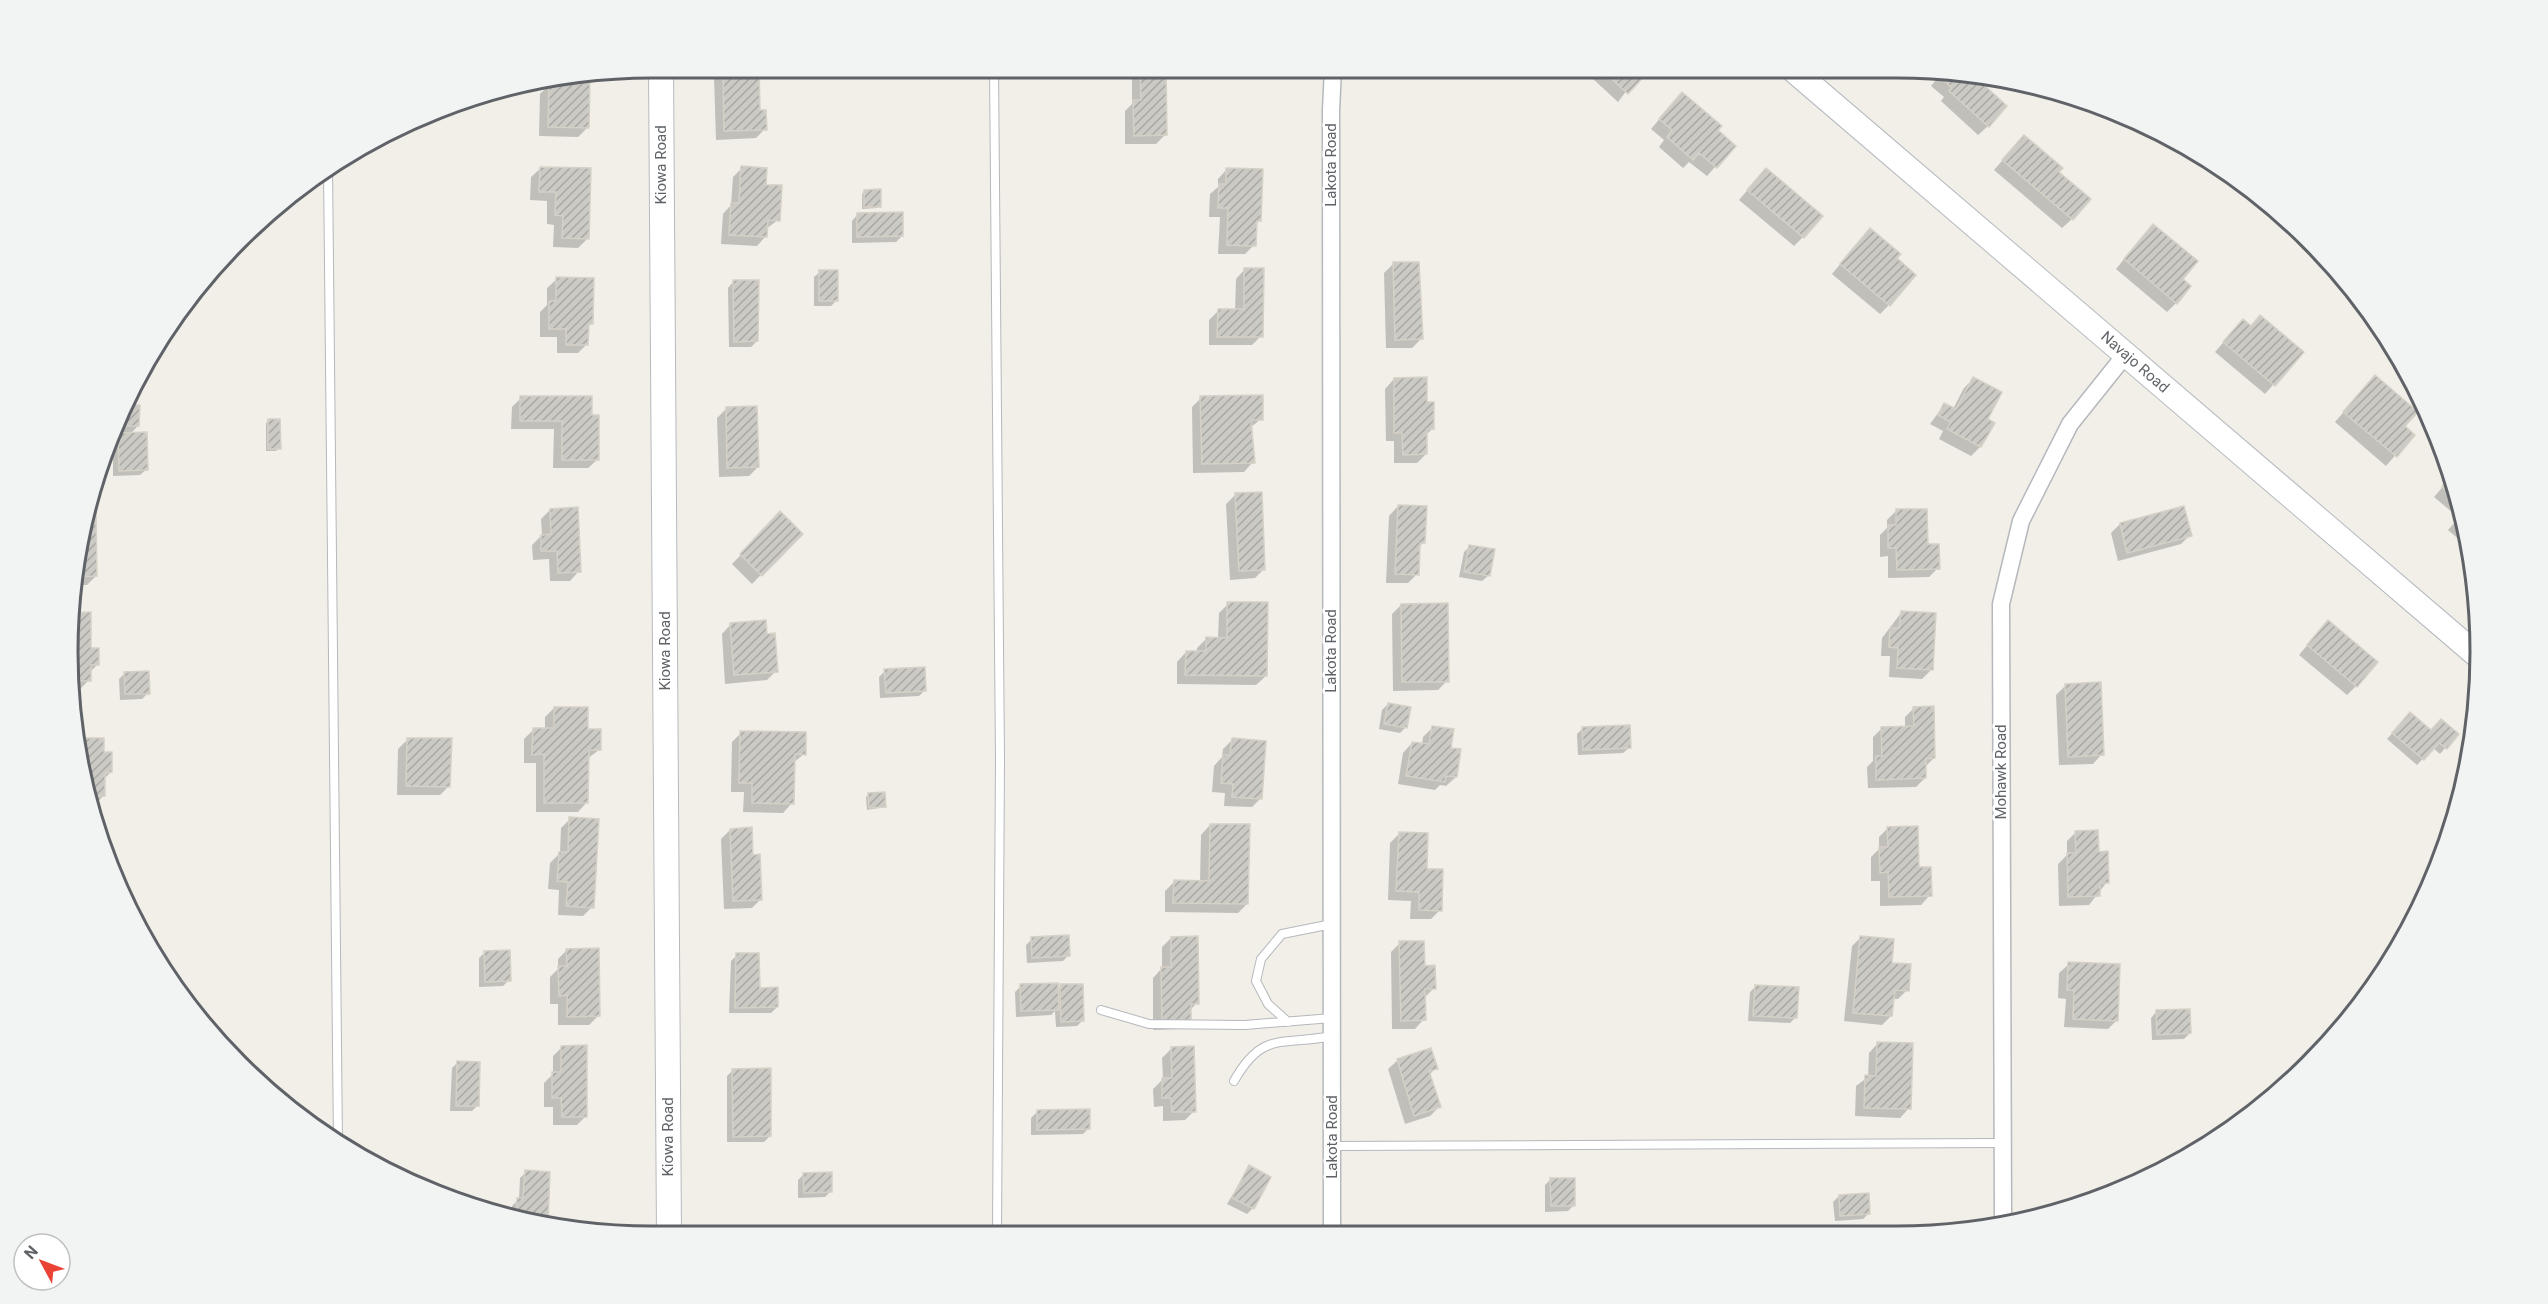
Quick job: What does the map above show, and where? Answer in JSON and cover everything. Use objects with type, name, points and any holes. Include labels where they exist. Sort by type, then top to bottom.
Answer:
[{"type":"street","name":"Kiowa Road","points":[[661,78],[669,1226]]},
{"type":"street","name":"Lakota Road","points":[[1332,78],[1330,110],[1332,1226]]},
{"type":"street","name":"Navajo Road","points":[[1803,78],[2470,649]]},
{"type":"street","name":"Mohawk Road","points":[[2002,1216],[2001,604],[2021,520],[2070,424],[2126,354]]},
{"type":"lane","points":[[994,78],[1000,760],[997,1226]]},
{"type":"lane","points":[[328,179],[338,1132]]},
{"type":"lane","points":[[1288,1022],[1268,1004],[1256,981],[1261,959],[1282,934],[1332,924]]},
{"type":"lane","points":[[1101,1010],[1149,1024],[1245,1025],[1332,1018]]},
{"type":"lane","points":[[1234,1082],[1246,1060],[1259,1048],[1275,1041],[1332,1036]]},
{"type":"lane","points":[[1332,1146],[2002,1143]]},
{"type":"building","points":[[723,78],[759,78],[760,110],[766,110],[767,130],[724,131]]},
{"type":"building","points":[[1140,78],[1166,78],[1167,135],[1134,136],[1133,100],[1141,100]]},
{"type":"building","points":[[1611,78],[1643,78],[1628,94]]},
{"type":"building","points":[[1943,80],[1984,85],[2007,106],[1989,127],[1949,91],[1952,88]]},
{"type":"building","points":[[590,82],[589,128],[548,127],[549,88]]},
{"type":"building","points":[[1682,92],[1722,126],[1718,130],[1736,146],[1717,168],[1699,153],[1693,160],[1667,137],[1672,130],[1659,119]]},
{"type":"building","points":[[2024,135],[2063,168],[2059,172],[2091,199],[2073,220],[2002,160]]},
{"type":"building","points":[[741,166],[767,168],[766,185],[782,185],[780,221],[768,220],[767,237],[729,235],[731,203],[739,203]]},
{"type":"building","points":[[540,167],[591,168],[589,239],[562,238],[563,216],[555,215],[556,192],[539,192]]},
{"type":"building","points":[[1226,168],[1263,169],[1261,221],[1257,221],[1256,246],[1227,245],[1228,208],[1218,208],[1219,184],[1226,184]]},
{"type":"building","points":[[1766,168],[1823,216],[1804,238],[1747,190]]},
{"type":"building","points":[[881,189],[881,207],[864,207],[864,190]]},
{"type":"building","points":[[903,212],[903,236],[857,237],[857,213]]},
{"type":"building","points":[[2153,224],[2198,261],[2183,279],[2191,286],[2177,304],[2124,259]]},
{"type":"building","points":[[1870,228],[1901,254],[1897,258],[1916,275],[1890,306],[1840,264]]},
{"type":"building","points":[[1393,262],[1419,262],[1423,339],[1395,340]]},
{"type":"building","points":[[1244,268],[1264,268],[1263,337],[1217,337],[1218,309],[1244,309]]},
{"type":"building","points":[[819,270],[838,270],[838,301],[819,301]]},
{"type":"building","points":[[556,277],[594,278],[593,324],[589,324],[588,345],[566,345],[566,329],[549,329],[549,301],[556,301]]},
{"type":"building","points":[[733,280],[759,280],[758,341],[734,342]]},
{"type":"building","points":[[2260,315],[2304,352],[2275,386],[2223,342],[2243,319],[2251,326]]},
{"type":"building","points":[[2375,375],[2417,411],[2405,426],[2415,435],[2397,457],[2343,412]]},
{"type":"building","points":[[1427,377],[1427,402],[1434,402],[1434,429],[1427,429],[1427,454],[1403,455],[1402,433],[1394,433],[1394,378]]},
{"type":"building","points":[[1973,377],[2002,392],[1988,419],[1995,423],[1981,447],[1947,429],[1951,422],[1938,415],[1944,403],[1956,409]]},
{"type":"building","points":[[1263,395],[1263,420],[1251,420],[1255,463],[1202,464],[1200,396]]},
{"type":"building","points":[[520,396],[592,396],[592,415],[599,415],[599,460],[562,460],[562,421],[520,421]]},
{"type":"building","points":[[134,405],[140,405],[139,426],[125,426]]},
{"type":"building","points":[[757,406],[759,467],[727,468],[726,407]]},
{"type":"building","points":[[268,419],[280,419],[281,449],[268,449]]},
{"type":"building","points":[[147,432],[148,470],[119,471],[118,441],[122,433]]},
{"type":"building","points":[[1262,492],[1265,570],[1239,571],[1235,493]]},
{"type":"building","points":[[1398,505],[1427,506],[1425,543],[1420,543],[1419,575],[1395,574]]},
{"type":"building","points":[[2184,506],[2192,536],[2127,553],[2120,523]]},
{"type":"building","points":[[578,507],[581,572],[558,573],[557,551],[541,551],[541,535],[551,534],[550,509]]},
{"type":"building","points":[[1896,509],[1927,509],[1928,544],[1939,544],[1940,569],[1897,570],[1896,548],[1888,548],[1888,525],[1896,525]]},
{"type":"building","points":[[780,511],[803,534],[762,576],[740,554]]},
{"type":"building","points":[[96,513],[96,513],[97,576],[83,577]]},
{"type":"building","points":[[1469,545],[1495,549],[1490,576],[1464,572]]},
{"type":"building","points":[[1227,602],[1268,602],[1267,676],[1185,675],[1186,651],[1206,651],[1206,637],[1227,638]]},
{"type":"building","points":[[1448,603],[1449,682],[1402,682],[1401,604]]},
{"type":"building","points":[[1901,611],[1936,613],[1933,670],[1897,668],[1898,648],[1889,647],[1890,628],[1899,628]]},
{"type":"building","points":[[91,612],[91,648],[99,648],[99,665],[91,665],[91,681],[79,681],[79,613]]},
{"type":"building","points":[[766,620],[767,634],[775,633],[778,672],[734,675],[730,623]]},
{"type":"building","points":[[2328,620],[2378,662],[2357,687],[2307,645]]},
{"type":"building","points":[[925,667],[926,691],[886,693],[884,669]]},
{"type":"building","points":[[149,671],[150,694],[125,694],[124,672]]},
{"type":"building","points":[[2101,682],[2104,755],[2068,757],[2065,684]]},
{"type":"building","points":[[1388,703],[1411,707],[1407,728],[1384,724]]},
{"type":"building","points":[[1934,706],[1935,758],[1926,759],[1926,778],[1876,780],[1876,756],[1882,756],[1881,727],[1914,726],[1913,707]]},
{"type":"building","points":[[554,707],[588,707],[588,729],[601,729],[601,750],[589,750],[588,803],[544,803],[544,754],[532,755],[533,728],[554,728]]},
{"type":"building","points":[[2410,712],[2431,730],[2441,719],[2459,734],[2447,749],[2439,743],[2424,760],[2392,733]]},
{"type":"building","points":[[1630,725],[1631,748],[1583,750],[1582,727]]},
{"type":"building","points":[[1432,726],[1454,729],[1451,748],[1461,749],[1457,777],[1446,776],[1445,782],[1406,776],[1412,742],[1429,744]]},
{"type":"building","points":[[740,731],[806,732],[806,755],[795,754],[794,804],[752,803],[752,783],[739,783]]},
{"type":"building","points":[[85,738],[104,738],[104,752],[112,752],[112,772],[105,773],[105,796],[97,796]]},
{"type":"building","points":[[407,738],[452,738],[450,787],[406,786]]},
{"type":"building","points":[[1232,738],[1266,741],[1262,799],[1232,797],[1233,784],[1221,783],[1223,755],[1230,755]]},
{"type":"building","points":[[885,792],[886,807],[869,808],[868,793]]},
{"type":"building","points":[[569,817],[599,819],[594,908],[566,906],[568,882],[557,881],[559,852],[568,852]]},
{"type":"building","points":[[1210,824],[1250,824],[1248,904],[1173,903],[1174,880],[1209,881]]},
{"type":"building","points":[[1918,826],[1919,867],[1931,867],[1932,896],[1889,897],[1888,872],[1880,873],[1879,847],[1888,847],[1887,827]]},
{"type":"building","points":[[752,827],[753,855],[760,854],[762,900],[733,901],[730,829]]},
{"type":"building","points":[[2098,830],[2099,852],[2108,851],[2109,883],[2100,883],[2100,896],[2068,897],[2067,853],[2076,853],[2075,831]]},
{"type":"building","points":[[1399,832],[1428,833],[1427,869],[1443,869],[1442,911],[1419,910],[1419,892],[1396,891]]},
{"type":"building","points":[[1069,935],[1070,956],[1032,958],[1031,937]]},
{"type":"building","points":[[1198,936],[1199,1004],[1191,1004],[1191,1020],[1162,1021],[1161,967],[1171,967],[1171,937]]},
{"type":"building","points":[[1860,936],[1894,939],[1892,963],[1911,964],[1909,991],[1895,990],[1892,1016],[1853,1013]]},
{"type":"building","points":[[1399,941],[1424,941],[1425,966],[1435,965],[1436,989],[1425,989],[1426,1020],[1401,1021]]},
{"type":"building","points":[[599,948],[600,1016],[567,1017],[567,995],[559,996],[558,966],[567,966],[566,949]]},
{"type":"building","points":[[510,950],[511,981],[485,982],[484,951]]},
{"type":"building","points":[[736,953],[759,953],[760,988],[778,987],[778,1007],[735,1008]]},
{"type":"building","points":[[2068,962],[2120,964],[2118,1021],[2073,1019],[2074,990],[2067,990]]},
{"type":"building","points":[[1058,983],[1059,1010],[1021,1011],[1020,984]]},
{"type":"building","points":[[1060,984],[1083,984],[1084,1021],[1061,1022]]},
{"type":"building","points":[[1755,985],[1799,987],[1797,1018],[1753,1016]]},
{"type":"building","points":[[2190,1009],[2191,1033],[2157,1035],[2156,1010]]},
{"type":"building","points":[[1877,1042],[1913,1043],[1911,1109],[1864,1108],[1865,1075],[1876,1076]]},
{"type":"building","points":[[587,1045],[587,1117],[562,1117],[561,1098],[552,1098],[552,1072],[561,1072],[561,1046]]},
{"type":"building","points":[[1194,1046],[1196,1112],[1172,1112],[1171,1098],[1162,1098],[1162,1078],[1172,1078],[1171,1047]]},
{"type":"building","points":[[1431,1048],[1438,1069],[1429,1071],[1441,1107],[1414,1116],[1397,1059]]},
{"type":"building","points":[[457,1061],[480,1062],[479,1106],[456,1106]]},
{"type":"building","points":[[771,1068],[771,1136],[733,1137],[732,1069]]},
{"type":"building","points":[[1090,1109],[1090,1129],[1037,1130],[1037,1110]]},
{"type":"building","points":[[1249,1165],[1271,1177],[1254,1209],[1232,1198]]},
{"type":"building","points":[[525,1170],[550,1172],[548,1216],[516,1209],[517,1198],[523,1198]]},
{"type":"building","points":[[832,1172],[832,1192],[804,1193],[803,1173]]},
{"type":"building","points":[[1550,1178],[1575,1178],[1575,1206],[1551,1206]]},
{"type":"building","points":[[1869,1193],[1870,1214],[1840,1216],[1839,1195]]}]
